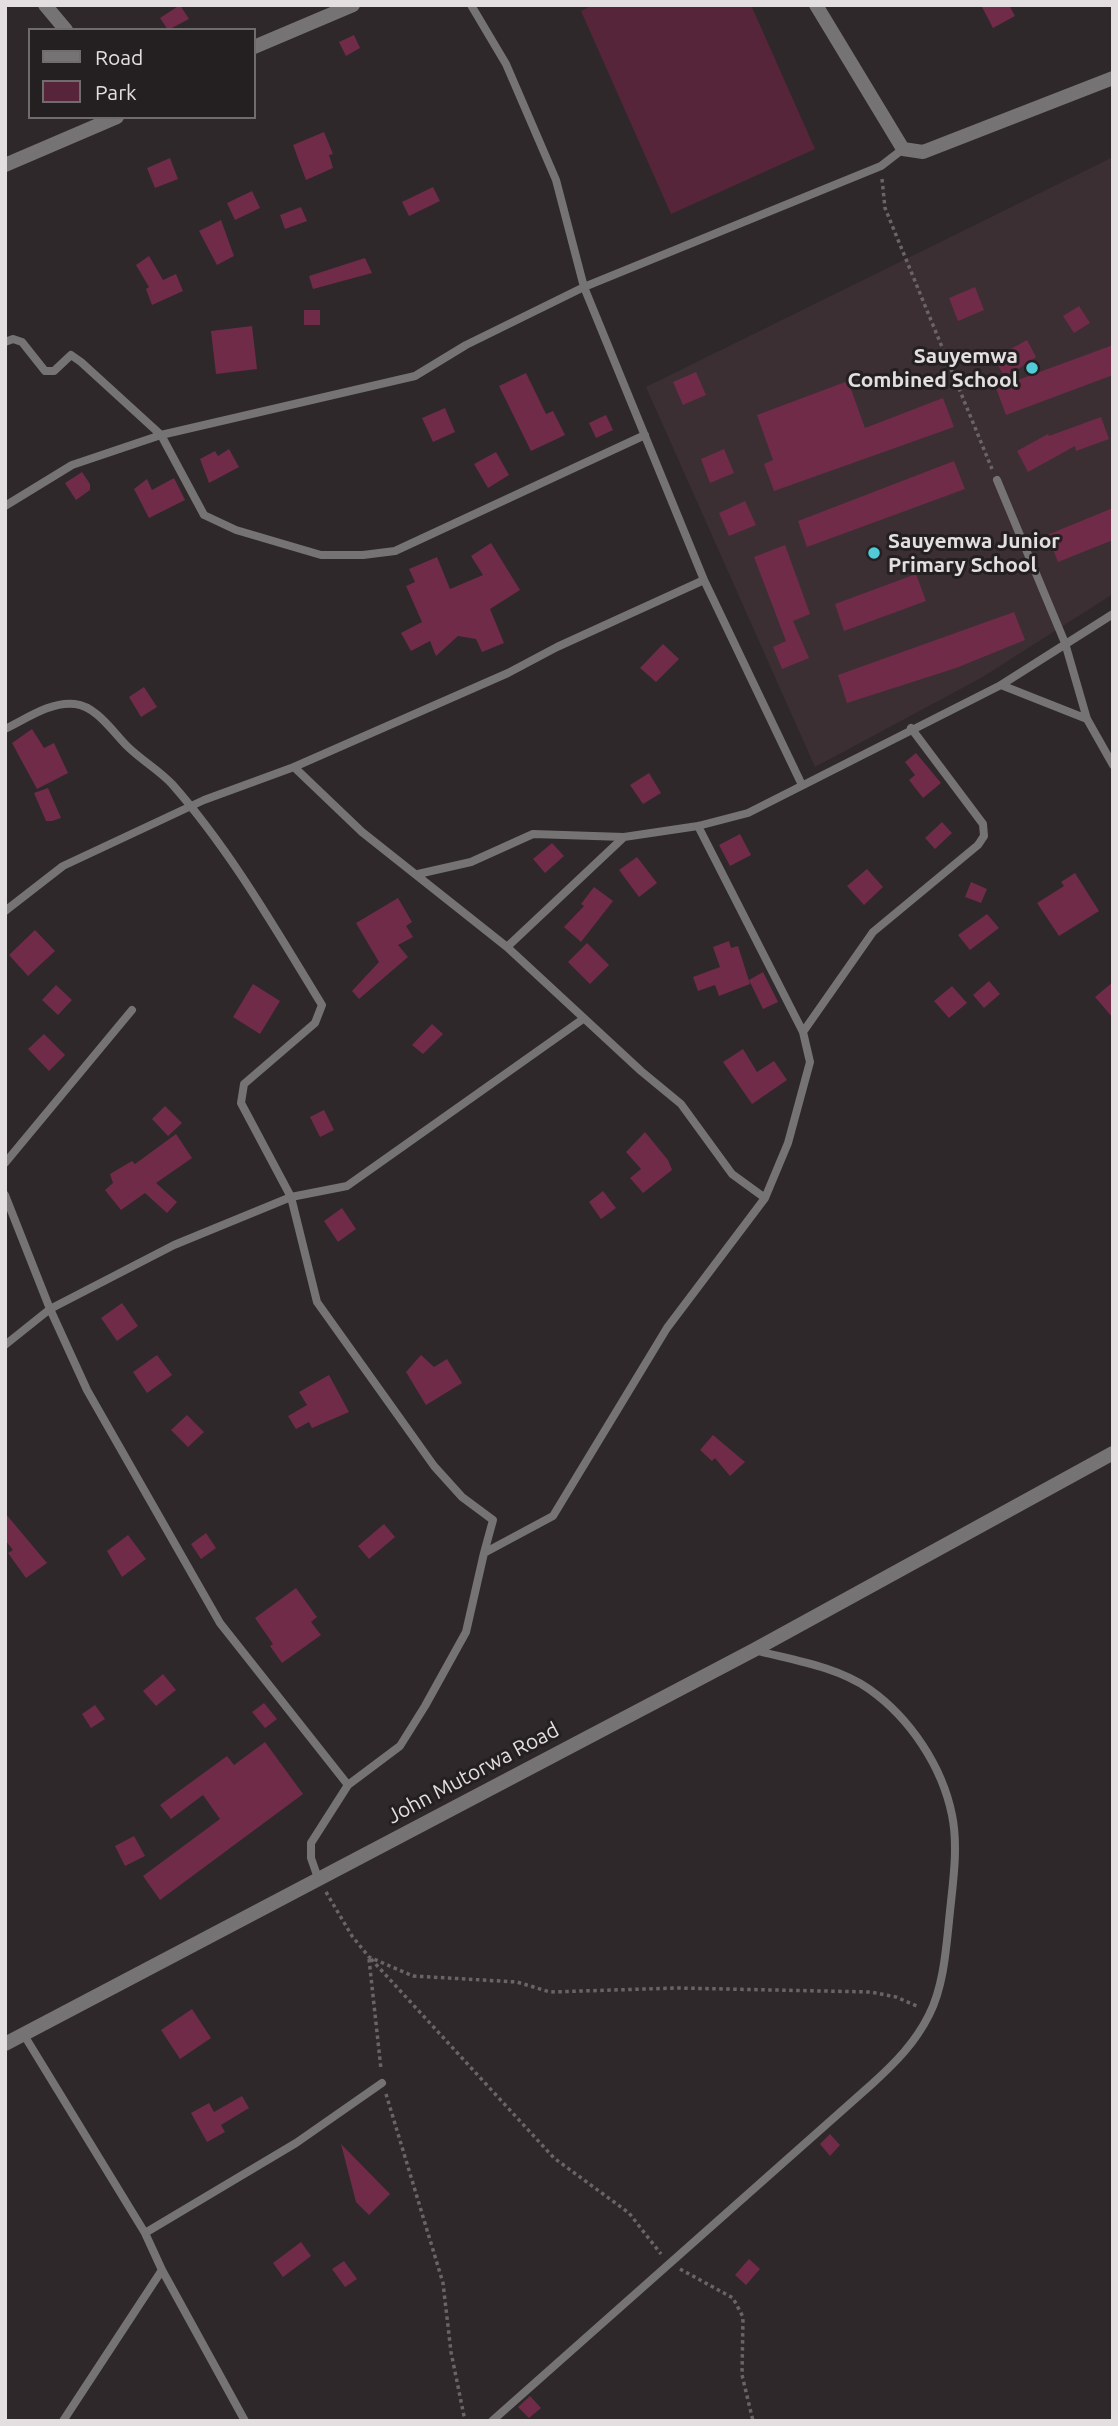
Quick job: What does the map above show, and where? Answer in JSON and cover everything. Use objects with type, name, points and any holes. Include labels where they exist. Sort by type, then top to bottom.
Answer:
[{"type":"street","points":[[45,5],[63,28]]},
{"type":"street","points":[[256,46],[353,5]]},
{"type":"street","points":[[816,5],[903,149],[923,152],[1113,78]]},
{"type":"street","points":[[5,165],[112,119]]},
{"type":"street","name":"John Mutorwa Road","points":[[5,2044],[754,1650],[1113,1453]]},
{"type":"lane","points":[[471,5],[506,64],[556,180],[584,288],[704,580],[802,785]]},
{"type":"lane","points":[[5,506],[72,465],[161,435],[415,376],[466,345],[584,288],[881,166],[903,149]]},
{"type":"lane","points":[[5,342],[13,339],[22,342],[45,371],[54,371],[71,355],[161,435],[204,516],[236,530],[321,555],[363,555],[395,551],[645,435]]},
{"type":"lane","points":[[997,480],[1065,643],[1087,719],[1113,765]]},
{"type":"lane","points":[[5,911],[63,866],[190,807],[294,767],[508,673],[557,647],[704,580]]},
{"type":"lane","points":[[418,874],[471,862],[533,834],[624,837],[698,826],[748,813],[911,728],[1001,685],[1113,614]]},
{"type":"lane","points":[[1001,685],[1087,719]]},
{"type":"lane","points":[[5,729],[52,706],[74,703],[89,708],[145,764],[170,782],[271,918],[321,1005],[315,1023],[244,1084],[241,1103],[291,1197],[317,1302],[434,1466],[462,1497],[493,1520],[466,1632],[400,1746],[348,1785],[311,1843],[318,1878]]},
{"type":"lane","points":[[803,1032],[873,932],[978,845],[984,836],[983,824],[911,728]]},
{"type":"lane","points":[[294,767],[362,832],[507,947],[583,1019],[681,1104],[732,1174],[765,1198]]},
{"type":"lane","points":[[484,1553],[553,1516],[667,1328],[765,1198],[788,1143],[810,1062],[803,1032],[698,826]]},
{"type":"lane","points":[[507,947],[624,837]]},
{"type":"lane","points":[[5,1163],[132,1010]]},
{"type":"lane","points":[[5,1345],[50,1309],[174,1245],[291,1197],[347,1186],[583,1019]]},
{"type":"lane","points":[[5,1195],[50,1309],[87,1390],[219,1623],[348,1785]]},
{"type":"lane","points":[[492,2421],[909,2049],[931,2012],[948,1934],[955,1843],[952,1815],[942,1783],[915,1733],[868,1689],[834,1671],[754,1650]]},
{"type":"lane","points":[[24,2035],[145,2233],[162,2270],[245,2421]]},
{"type":"lane","points":[[145,2233],[296,2143],[382,2083]]},
{"type":"lane","points":[[63,2421],[162,2270]]},
{"type":"path","points":[[881,166],[885,208],[997,480]]},
{"type":"path","points":[[318,1878],[352,1936],[369,1957],[554,2158],[629,2213],[668,2263],[733,2298],[743,2317],[742,2375],[753,2421]]},
{"type":"path","points":[[369,1957],[413,1976],[517,1982],[550,1992],[677,1988],[838,1990],[896,1997],[931,2012]]},
{"type":"path","points":[[369,1957],[382,2083],[443,2283],[451,2352],[465,2421]]},
{"type":"shaded area","name":"Sauyemwa Junior Primary School","points":[[1113,157],[1113,594],[981,678],[815,767],[646,387]]},
{"type":"green space","points":[[593,5],[751,5],[815,149],[671,214],[581,11]]},
{"type":"building","points":[[180,5],[189,19],[167,28],[160,18]]},
{"type":"building","points":[[981,5],[1009,5],[1015,16],[993,28]]},
{"type":"building","points":[[354,35],[360,48],[346,56],[339,42]]},
{"type":"building","points":[[324,132],[333,154],[329,155],[333,168],[306,180],[293,145]]},
{"type":"building","points":[[170,158],[178,179],[155,188],[147,168]]},
{"type":"building","points":[[433,187],[440,201],[409,216],[402,202]]},
{"type":"building","points":[[252,191],[260,208],[235,220],[227,203]]},
{"type":"building","points":[[301,207],[307,221],[285,229],[280,215]]},
{"type":"building","points":[[221,220],[234,256],[217,265],[199,231]]},
{"type":"building","points":[[149,256],[163,280],[176,274],[183,291],[152,305],[146,289],[149,287],[136,265]]},
{"type":"building","points":[[365,258],[372,273],[313,289],[309,276]]},
{"type":"building","points":[[975,287],[984,310],[958,321],[949,298]]},
{"type":"building","points":[[1079,306],[1090,323],[1074,333],[1063,316]]},
{"type":"building","points":[[304,310],[320,310],[320,325],[304,325]]},
{"type":"building","points":[[252,326],[257,369],[216,374],[211,331]]},
{"type":"building","points":[[1027,340],[1036,357],[1005,378],[994,358]]},
{"type":"building","points":[[1113,345],[1113,375],[1006,415],[996,388]]},
{"type":"building","points":[[696,372],[706,395],[683,405],[673,382]]},
{"type":"building","points":[[526,373],[546,414],[553,411],[565,435],[531,451],[499,386]]},
{"type":"building","points":[[848,381],[865,428],[943,398],[954,427],[774,491],[764,464],[773,460],[757,415]]},
{"type":"building","points":[[445,408],[455,432],[433,442],[422,418]]},
{"type":"building","points":[[606,415],[613,430],[596,438],[589,423]]},
{"type":"building","points":[[1101,417],[1109,439],[1076,451],[1075,446],[1028,472],[1017,451],[1048,434],[1049,436]]},
{"type":"building","points":[[229,449],[239,467],[209,483],[200,459],[215,451],[218,456]]},
{"type":"building","points":[[724,449],[734,473],[710,483],[701,459]]},
{"type":"building","points":[[496,452],[509,475],[488,488],[474,464]]},
{"type":"building","points":[[954,461],[965,489],[807,547],[798,521]]},
{"type":"building","points":[[82,472],[90,484],[90,490],[76,500],[65,483]]},
{"type":"building","points":[[174,478],[185,500],[149,518],[134,489],[147,479],[152,490]]},
{"type":"building","points":[[745,501],[756,525],[729,536],[719,513]]},
{"type":"building","points":[[1113,508],[1113,540],[1058,562],[1047,535]]},
{"type":"building","points":[[491,543],[520,590],[490,609],[504,643],[482,652],[476,639],[458,636],[436,656],[430,641],[411,651],[401,633],[422,622],[406,586],[415,582],[409,569],[437,557],[450,589],[483,575],[471,556]]},
{"type":"building","points":[[785,545],[810,614],[793,621],[809,658],[782,669],[773,647],[786,641],[754,557]]},
{"type":"building","points":[[916,574],[926,601],[844,631],[835,604]]},
{"type":"building","points":[[1014,612],[1025,640],[956,668],[847,703],[838,675]]},
{"type":"building","points":[[663,644],[679,659],[656,682],[640,668]]},
{"type":"building","points":[[144,687],[157,707],[141,717],[129,697]]},
{"type":"building","points":[[32,729],[44,748],[54,743],[68,773],[37,789],[12,743]]},
{"type":"building","points":[[916,753],[941,783],[923,798],[909,780],[915,775],[905,762]]},
{"type":"building","points":[[649,773],[661,793],[643,804],[630,785]]},
{"type":"building","points":[[48,788],[61,818],[52,821],[46,821],[34,793]]},
{"type":"building","points":[[942,822],[952,833],[935,849],[925,838]]},
{"type":"building","points":[[740,834],[751,855],[730,866],[719,845]]},
{"type":"building","points":[[552,843],[564,856],[545,873],[533,859]]},
{"type":"building","points":[[637,857],[657,883],[639,897],[619,870]]},
{"type":"building","points":[[867,869],[883,887],[864,905],[847,886]]},
{"type":"building","points":[[1075,873],[1099,911],[1059,936],[1037,903],[1064,886],[1061,882]]},
{"type":"building","points":[[971,882],[987,889],[981,903],[965,897]]},
{"type":"building","points":[[594,887],[613,901],[581,942],[564,927],[584,906],[581,904]]},
{"type":"building","points":[[398,898],[412,922],[406,926],[413,937],[398,945],[408,957],[359,999],[352,991],[379,962],[356,923]]},
{"type":"building","points":[[987,914],[999,928],[970,950],[958,935]]},
{"type":"building","points":[[35,930],[55,951],[28,976],[9,955]]},
{"type":"building","points":[[729,941],[731,948],[738,946],[750,984],[719,996],[715,985],[698,991],[693,977],[720,967],[713,947]]},
{"type":"building","points":[[587,943],[609,965],[590,984],[568,962]]},
{"type":"building","points":[[763,972],[778,1002],[763,1009],[749,980]]},
{"type":"building","points":[[989,981],[1000,994],[984,1008],[973,995]]},
{"type":"building","points":[[1113,982],[1113,1018],[1095,997]]},
{"type":"building","points":[[253,984],[280,1001],[260,1034],[233,1017]]},
{"type":"building","points":[[56,985],[72,1000],[58,1015],[42,1000]]},
{"type":"building","points":[[952,986],[967,1003],[949,1018],[934,1001]]},
{"type":"building","points":[[432,1024],[443,1034],[423,1054],[412,1045]]},
{"type":"building","points":[[44,1034],[65,1055],[49,1071],[28,1049]]},
{"type":"building","points":[[743,1049],[757,1072],[774,1061],[787,1080],[752,1104],[723,1062]]},
{"type":"building","points":[[165,1106],[182,1123],[168,1136],[152,1119]]},
{"type":"building","points":[[324,1110],[334,1130],[320,1137],[310,1117]]},
{"type":"building","points":[[645,1132],[668,1160],[672,1170],[643,1193],[630,1178],[641,1169],[626,1152]]},
{"type":"building","points":[[176,1134],[192,1158],[156,1183],[177,1202],[167,1213],[145,1193],[121,1210],[105,1190],[113,1183],[110,1174],[132,1161],[135,1164]]},
{"type":"building","points":[[603,1191],[616,1208],[601,1219],[589,1202]]},
{"type":"building","points":[[342,1208],[356,1229],[338,1242],[324,1221]]},
{"type":"building","points":[[122,1303],[138,1326],[117,1341],[101,1318]]},
{"type":"building","points":[[157,1355],[172,1375],[147,1393],[133,1372]]},
{"type":"building","points":[[421,1355],[434,1367],[447,1359],[462,1383],[426,1405],[406,1372]]},
{"type":"building","points":[[329,1375],[349,1412],[312,1428],[309,1422],[296,1429],[288,1416],[307,1405],[299,1392]]},
{"type":"building","points":[[187,1415],[204,1432],[188,1447],[171,1430]]},
{"type":"building","points":[[713,1435],[745,1462],[730,1476],[715,1458],[712,1461],[700,1450]]},
{"type":"building","points":[[5,1513],[47,1563],[26,1578],[8,1553],[13,1550],[5,1540]]},
{"type":"building","points":[[384,1524],[395,1537],[369,1559],[358,1546]]},
{"type":"building","points":[[206,1533],[216,1548],[201,1559],[191,1544]]},
{"type":"building","points":[[128,1535],[146,1559],[122,1577],[107,1551]]},
{"type":"building","points":[[296,1588],[317,1617],[311,1622],[321,1635],[282,1663],[255,1618]]},
{"type":"building","points":[[163,1674],[176,1690],[156,1706],[143,1691]]},
{"type":"building","points":[[264,1703],[277,1719],[265,1728],[252,1712]]},
{"type":"building","points":[[95,1705],[105,1719],[91,1728],[82,1714]]},
{"type":"building","points":[[265,1742],[303,1794],[160,1900],[143,1876],[220,1819],[203,1795],[171,1819],[160,1805],[227,1756],[234,1765]]},
{"type":"building","points":[[134,1836],[145,1856],[125,1866],[115,1846]]},
{"type":"building","points":[[192,2009],[211,2038],[180,2059],[161,2030]]},
{"type":"building","points":[[242,2096],[249,2108],[221,2125],[225,2132],[207,2142],[191,2113],[209,2103],[214,2112]]},
{"type":"building","points":[[830,2134],[840,2145],[830,2156],[820,2144]]},
{"type":"building","points":[[341,2144],[390,2194],[369,2215],[356,2202]]},
{"type":"building","points":[[301,2242],[311,2256],[283,2277],[273,2263]]},
{"type":"building","points":[[749,2259],[760,2269],[746,2285],[735,2275]]},
{"type":"building","points":[[344,2261],[357,2279],[345,2287],[332,2269]]},
{"type":"building","points":[[530,2396],[541,2408],[529,2418],[518,2407]]},
{"type":"place","name":"Sauyemwa Combined School","points":[[1032,368]]},
{"type":"place","name":"Sauyemwa Junior Primary School","points":[[874,553]]}]
